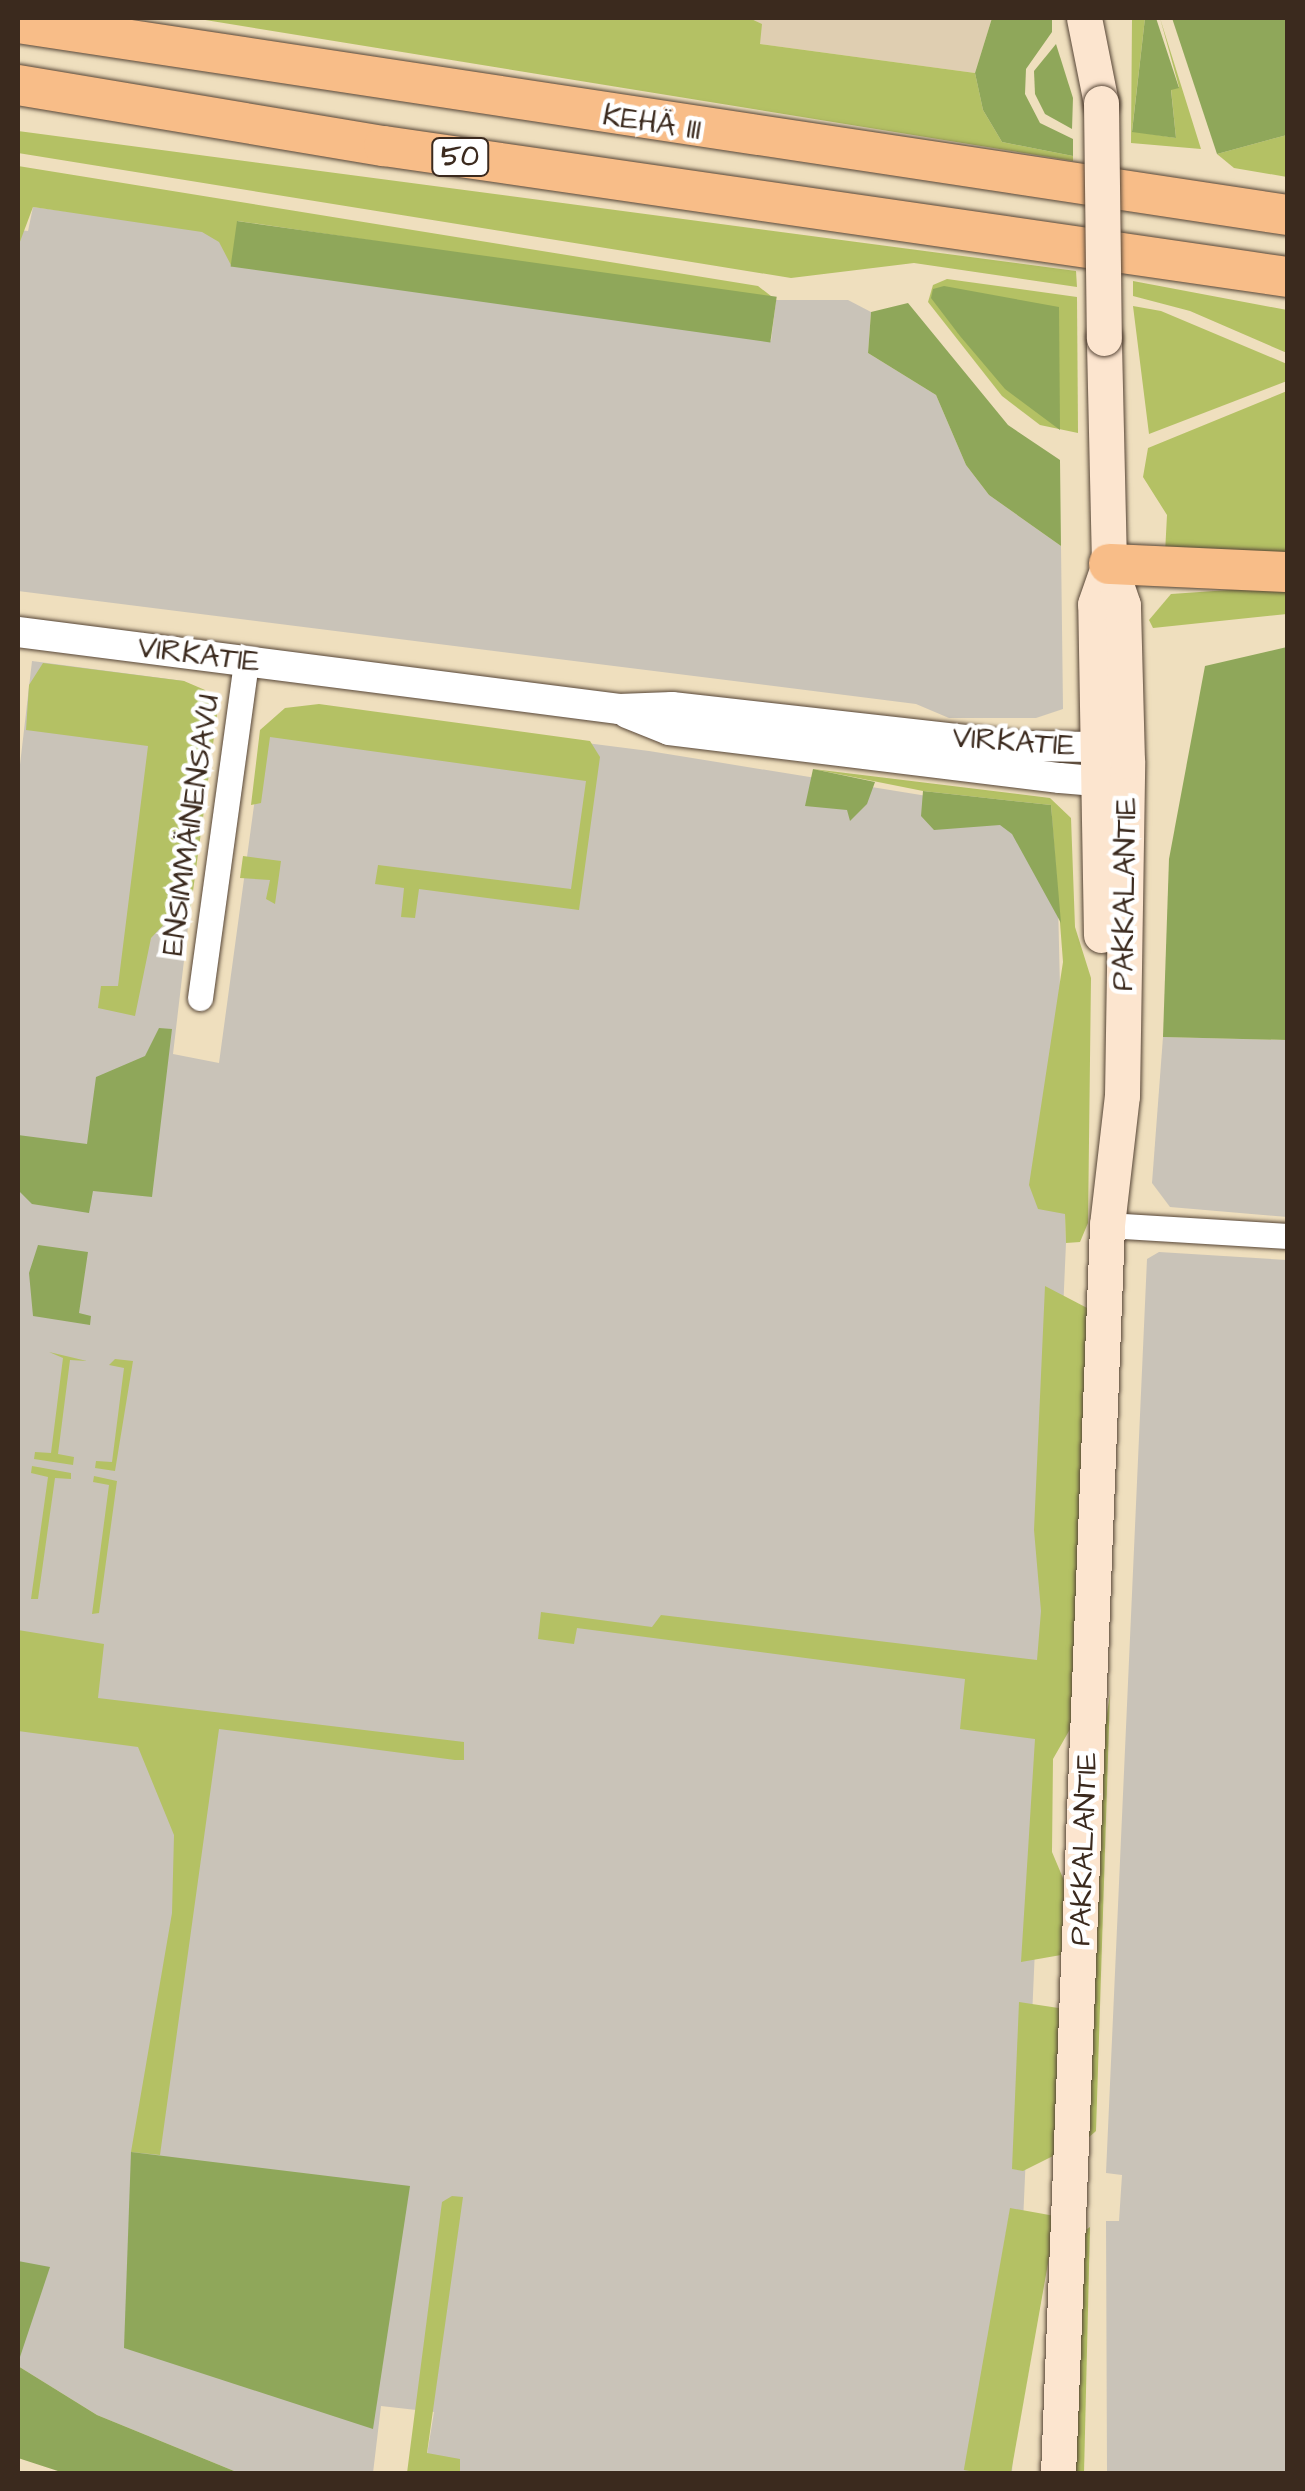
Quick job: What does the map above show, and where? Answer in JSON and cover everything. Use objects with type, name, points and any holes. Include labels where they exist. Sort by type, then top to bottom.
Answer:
[{"type":"highway","name":"KEHÄ III","points":[[18,24],[1288,215]]},
{"type":"highway","name":"KEHÄ III","points":[[18,86],[1288,277]]},
{"type":"highway","points":[[18,100],[90,99]]},
{"type":"highway","points":[[1109,564],[1288,572]]},
{"type":"main road","name":"PAKKALANTIE","points":[[1084,18],[1101,103]]},
{"type":"main road","name":"PAKKALANTIE","points":[[1058,2474],[1107,1225],[1122,1096],[1106,763],[1122,605],[1109,564],[1102,18]]},
{"type":"street","name":"VIRKATIE","points":[[18,632],[619,710],[672,707],[1021,746],[1106,763]]},
{"type":"street","name":"ENSIMMÄINENSAVU","points":[[200,998],[246,661]]},
{"type":"street","points":[[1107,1225],[1288,1236]]},
{"type":"shaded area","points":[[647,18],[992,18],[975,73],[745,42]]},
{"type":"shaded area","points":[[33,207],[522,271],[771,341],[776,300],[848,300],[871,312],[868,353],[936,395],[966,465],[989,495],[1061,546],[1063,709],[1036,718],[949,718],[916,704],[18,591],[18,230],[28,231]]},
{"type":"shaded area","points":[[32,661],[184,681],[214,706],[173,1054],[219,1063],[264,732],[303,707],[649,751],[1056,817],[1066,1243],[1012,2473],[424,2473],[434,2412],[381,2406],[373,2473],[239,2473],[97,2415],[18,2366],[18,782]]},
{"type":"shaded area","points":[[1163,1037],[1287,1040],[1287,1217],[1170,1207],[1152,1183]]},
{"type":"shaded area","points":[[1159,1252],[1287,1260],[1287,2473],[1107,2473],[1106,2221],[1119,2221],[1122,2175],[1106,2173],[1147,1259]]},
{"type":"green space","points":[[193,18],[749,18],[762,24],[760,44],[975,73],[983,110],[1002,142],[1073,156],[1073,161]]},
{"type":"green space","points":[[992,18],[1052,18],[1052,32],[1026,69],[1025,94],[1040,123],[1073,139],[1073,156],[1002,142],[983,110],[975,73]]},
{"type":"green space","points":[[1132,18],[1145,18],[1132,131],[1176,138],[1171,89],[1179,87],[1160,18],[1201,149],[1131,143]]},
{"type":"green space","points":[[1145,18],[1156,18],[1179,88],[1171,90],[1176,138],[1132,132]]},
{"type":"green space","points":[[1172,18],[1287,18],[1287,135],[1217,154]]},
{"type":"green space","points":[[1056,44],[1073,98],[1072,129],[1045,114],[1035,94],[1034,71]]},
{"type":"green space","points":[[18,131],[1076,271],[1077,287],[914,263],[791,278],[18,153]]},
{"type":"green space","points":[[1287,135],[1287,177],[1234,168],[1217,154]]},
{"type":"green space","points":[[18,166],[758,286],[776,300],[238,221],[232,267],[219,242],[202,232],[33,207],[18,247]]},
{"type":"green space","points":[[237,221],[777,297],[770,342],[231,267]]},
{"type":"green space","points":[[947,279],[1077,297],[1078,433],[1040,425],[1002,396],[928,302],[933,285]]},
{"type":"green space","points":[[1133,281],[1287,310],[1287,353],[1190,311],[1133,296]]},
{"type":"green space","points":[[944,286],[1059,307],[1060,430],[1005,389],[960,336],[931,298],[933,289]]},
{"type":"green space","points":[[908,303],[1008,425],[1060,460],[1061,546],[989,495],[966,465],[936,395],[868,353],[871,312]]},
{"type":"green space","points":[[1133,306],[1161,311],[1287,364],[1287,381],[1149,434]]},
{"type":"green space","points":[[1287,391],[1287,563],[1165,553],[1167,515],[1143,477],[1148,448]]},
{"type":"green space","points":[[1287,586],[1287,614],[1153,628],[1149,620],[1171,594]]},
{"type":"green space","points":[[1287,647],[1287,1040],[1163,1037],[1169,859],[1205,666]]},
{"type":"green space","points":[[43,663],[184,681],[205,690],[217,715],[190,913],[171,917],[151,938],[135,1016],[98,1008],[101,986],[118,986],[148,746],[26,730],[29,685]]},
{"type":"green space","points":[[319,704],[590,741],[600,757],[579,910],[419,889],[415,918],[401,917],[404,888],[375,884],[378,865],[571,889],[586,781],[270,737],[261,803],[251,805],[260,730],[285,708]]},
{"type":"green space","points":[[813,769],[1050,798],[1071,818],[1075,927],[1091,978],[1088,1223],[1080,1242],[1066,1243],[1065,1214],[1038,1209],[1029,1185],[1063,962],[1051,805],[923,791]]},
{"type":"green space","points":[[813,769],[875,782],[867,804],[850,821],[847,810],[805,806]]},
{"type":"green space","points":[[923,791],[1051,805],[1061,923],[1012,834],[1000,825],[934,830],[921,816]]},
{"type":"green space","points":[[243,856],[281,861],[275,904],[266,899],[270,880],[240,878]]},
{"type":"green space","points":[[159,1028],[172,1029],[152,1197],[93,1191],[89,1213],[32,1204],[18,1190],[18,1135],[87,1144],[96,1077],[145,1056]]},
{"type":"green space","points":[[38,1245],[88,1252],[79,1313],[91,1316],[90,1325],[33,1316],[29,1273]]},
{"type":"green space","points":[[1045,1286],[1091,1310],[1073,1724],[1053,1759],[1052,1852],[1068,1890],[1061,1955],[1021,1962],[1035,1739],[960,1729],[965,1679],[577,1628],[574,1644],[538,1639],[541,1612],[652,1627],[661,1615],[1037,1660],[1041,1611],[1034,1530]]},
{"type":"green space","points":[[49,1352],[87,1361],[70,1360],[58,1454],[74,1457],[73,1465],[34,1459],[35,1452],[51,1453],[63,1358]]},
{"type":"green space","points":[[115,1359],[133,1361],[115,1471],[95,1468],[96,1461],[112,1462],[124,1368],[109,1365]]},
{"type":"green space","points":[[32,1466],[71,1473],[71,1479],[55,1478],[38,1599],[31,1599],[48,1477],[31,1473]]},
{"type":"green space","points":[[94,1476],[117,1481],[99,1613],[92,1614],[109,1485],[93,1482]]},
{"type":"green space","points":[[18,1630],[104,1644],[98,1698],[464,1742],[464,1760],[455,1760],[219,1729],[160,2155],[131,2152],[172,1913],[174,1835],[138,1747],[18,1731]]},
{"type":"green space","points":[[1110,1694],[1096,2131],[1088,2138],[1101,1752]]},
{"type":"green space","points":[[1019,2002],[1065,2009],[1059,2153],[1023,2171],[1012,2169]]},
{"type":"green space","points":[[131,2152],[410,2186],[373,2429],[124,2348]]},
{"type":"green space","points":[[452,2196],[463,2197],[427,2453],[460,2459],[460,2473],[407,2473],[442,2202]]},
{"type":"green space","points":[[1010,2208],[1056,2216],[1011,2474],[964,2470]]},
{"type":"green space","points":[[1090,2227],[1084,2473],[1070,2474],[1084,2231]]},
{"type":"green space","points":[[18,2261],[50,2267],[18,2363]]},
{"type":"green space","points":[[18,2366],[97,2415],[239,2473],[64,2473],[18,2458]]}]
